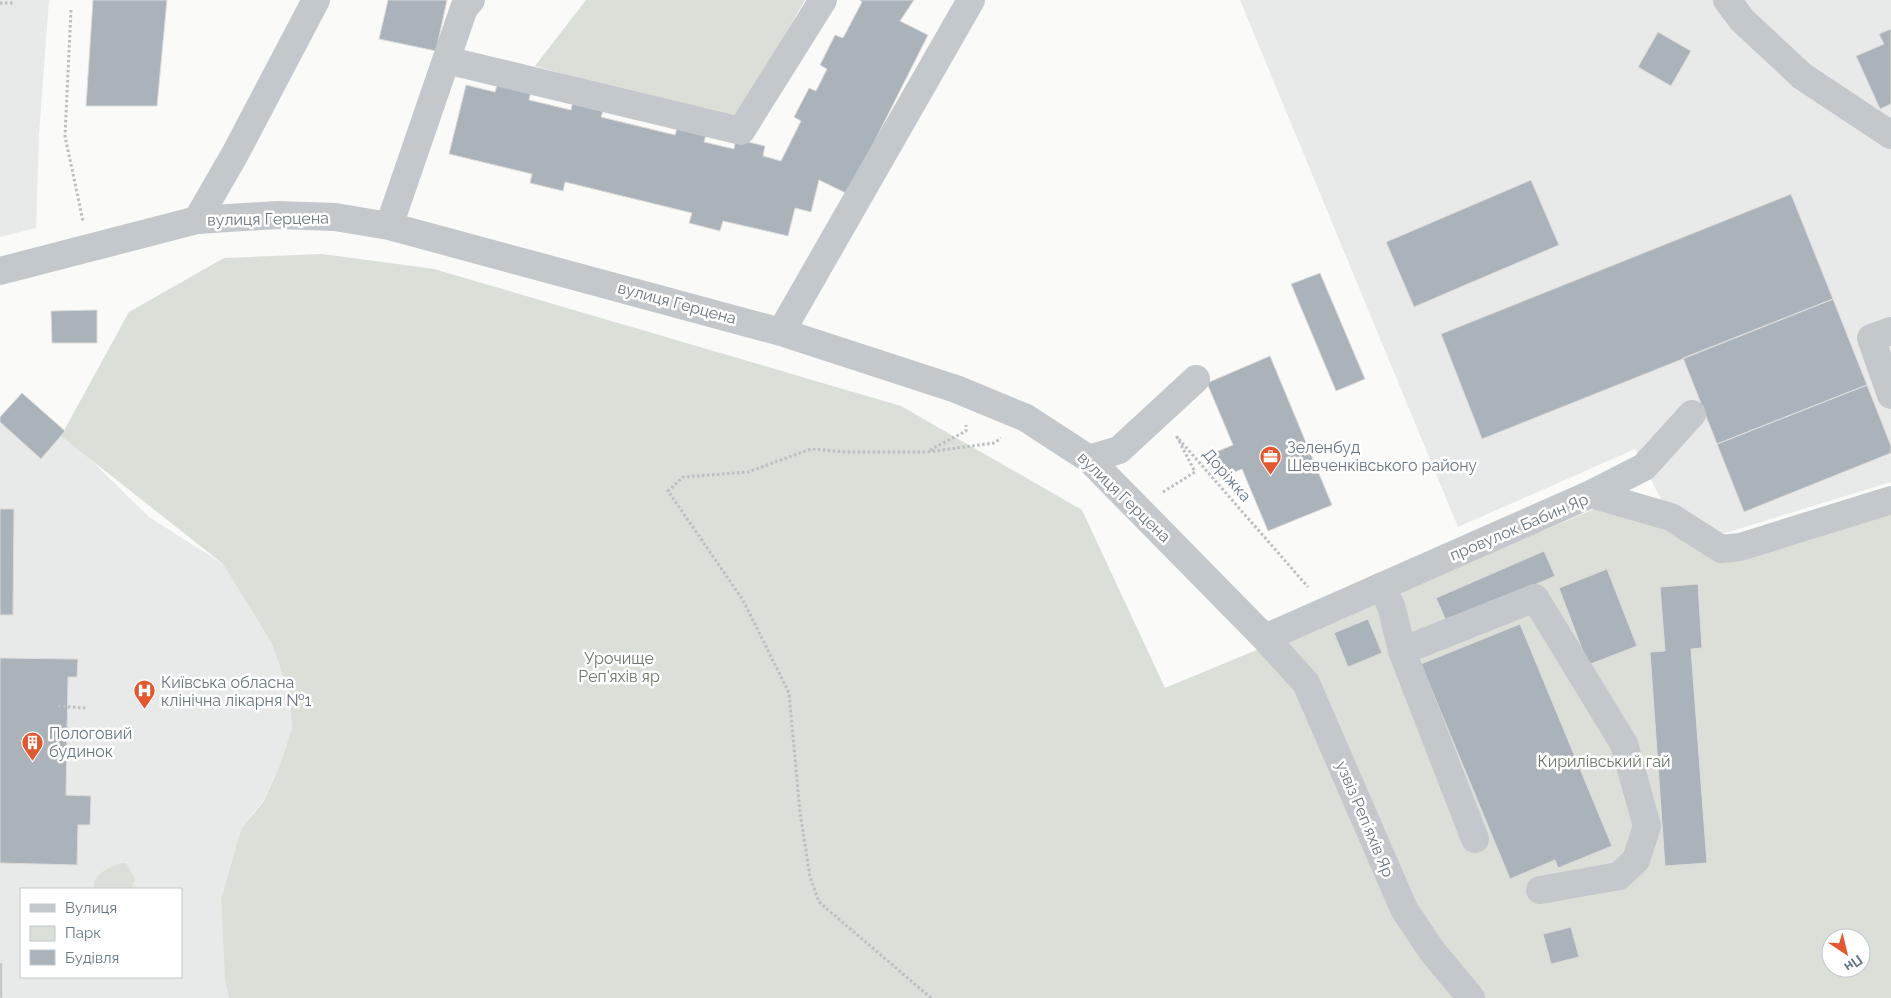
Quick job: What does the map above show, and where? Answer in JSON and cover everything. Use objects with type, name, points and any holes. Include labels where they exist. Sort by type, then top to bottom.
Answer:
[{"type":"street","points":[[197,220],[240,146],[316,0]]},
{"type":"street","points":[[389,226],[464,8],[471,0]]},
{"type":"street","points":[[446,60],[741,131],[823,0]]},
{"type":"street","points":[[781,332],[971,0]]},
{"type":"street","points":[[1727,0],[1742,20],[1802,76],[1891,135]]},
{"type":"street","name":"вулиця Герцена","points":[[0,271],[197,220],[277,215],[335,217],[389,226],[781,332],[969,395],[1026,418],[1089,459],[1265,638]]},
{"type":"street","points":[[1891,331],[1870,338],[1891,395]]},
{"type":"street","points":[[1089,459],[1119,450],[1196,379]]},
{"type":"street","points":[[1591,494],[1644,467],[1692,414]]},
{"type":"street","name":"провулок Бабин Яр","points":[[1265,638],[1591,494],[1671,517],[1721,549],[1740,547],[1891,500]]},
{"type":"street","points":[[1382,586],[1392,609],[1402,651],[1476,839]]},
{"type":"street","points":[[1402,651],[1535,598],[1624,744],[1647,826],[1636,860],[1619,876],[1540,890]]},
{"type":"street","name":"узвіз Репʼяхів Яр","points":[[1265,638],[1306,682],[1404,909],[1432,951],[1471,998]]},
{"type":"path","points":[[0,3],[13,3]]},
{"type":"path","points":[[71,10],[65,136],[89,248]]},
{"type":"path","points":[[927,452],[966,431],[969,395]]},
{"type":"path","points":[[931,998],[820,902],[810,877],[800,812],[789,693],[743,600],[668,491],[683,477],[748,472],[811,450],[927,452],[994,443],[1026,418]]},
{"type":"path","name":"Доріжка","points":[[1137,508],[1195,472],[1177,437],[1328,610]]},
{"type":"path","points":[[58,706],[85,708]]},
{"type":"shaded area","points":[[0,0],[49,0],[39,135],[36,228],[0,237]]},
{"type":"shaded area","points":[[1240,0],[1891,0],[1891,482],[1722,534],[1662,501],[1635,449],[1458,527]]},
{"type":"shaded area","name":"Київська обласна клінічна лікарня №1","points":[[0,422],[41,458],[61,436],[87,456],[149,517],[223,564],[271,642],[289,692],[292,728],[280,765],[264,800],[241,829],[221,899],[225,981],[229,998],[0,998]]},
{"type":"green space","points":[[586,0],[805,0],[734,122],[535,66]]},
{"type":"green space","name":"Урочище Реп'яхів яр","points":[[322,254],[434,269],[901,406],[1082,510],[1165,688],[1597,508],[1669,523],[1725,558],[1891,509],[1891,998],[229,998],[225,981],[221,899],[241,829],[264,801],[280,765],[292,728],[289,692],[271,642],[223,564],[61,436],[129,312],[224,258]]},
{"type":"green space","points":[[121,863],[126,863],[135,878],[132,888],[94,887],[100,874]]},
{"type":"building","points":[[93,0],[167,0],[157,106],[86,106]]},
{"type":"building","points":[[388,0],[447,0],[436,51],[379,39]]},
{"type":"building","points":[[860,0],[914,0],[900,21],[928,35],[848,194],[819,180],[811,212],[795,208],[788,236],[723,221],[720,231],[689,223],[692,213],[565,182],[563,191],[530,183],[532,174],[449,154],[466,85],[495,92],[498,82],[531,91],[529,100],[571,110],[573,101],[604,108],[601,117],[675,135],[678,125],[707,131],[704,142],[734,149],[736,139],[765,146],[763,156],[781,161],[801,121],[794,117],[809,88],[816,91],[827,69],[820,65],[835,35],[843,38],[862,2]]},
{"type":"building","points":[[1891,29],[1891,104],[1880,109],[1856,56],[1884,44],[1879,34]]},
{"type":"building","points":[[1658,32],[1691,51],[1671,86],[1638,67]]},
{"type":"building","points":[[1531,180],[1559,245],[1414,307],[1386,242]]},
{"type":"building","points":[[1791,194],[1833,299],[1482,439],[1441,334]]},
{"type":"building","points":[[1320,273],[1365,379],[1336,391],[1291,284]]},
{"type":"building","points":[[1833,299],[1867,385],[1717,444],[1683,358]]},
{"type":"building","points":[[97,310],[97,343],[52,343],[51,311]]},
{"type":"building","points":[[1270,356],[1332,505],[1268,531],[1242,469],[1220,478],[1211,454],[1233,445],[1207,383]]},
{"type":"building","points":[[1867,385],[1891,446],[1891,453],[1744,512],[1717,444]]},
{"type":"building","points":[[22,393],[65,431],[41,459],[0,422],[0,417]]},
{"type":"building","points":[[0,509],[14,509],[13,615],[0,615]]},
{"type":"building","points":[[1544,551],[1555,576],[1447,623],[1436,598]]},
{"type":"building","points":[[1607,569],[1637,646],[1588,665],[1559,588]]},
{"type":"building","points":[[1698,584],[1702,648],[1691,649],[1707,863],[1665,866],[1650,652],[1665,651],[1660,587]]},
{"type":"building","points":[[1368,619],[1382,653],[1348,667],[1334,633]]},
{"type":"building","points":[[1520,624],[1612,846],[1558,868],[1555,860],[1510,879],[1421,664]]},
{"type":"building","name":"Пологовий будинок","points":[[0,658],[78,659],[77,677],[68,677],[66,795],[91,796],[90,825],[78,825],[77,865],[0,863]]},
{"type":"building","points":[[1571,927],[1579,957],[1551,964],[1543,934]]},
{"type":"building","points":[[0,963],[2,963],[2,998],[0,998]]},
{"type":"place","name":"Зеленбуд Шевченківського району","points":[[1271,475]]},
{"type":"place","name":"Київська обласна клінічна лікарня №1","points":[[145,710]]},
{"type":"place","name":"Пологовий будинок","points":[[33,761]]},
{"type":"park label","name":"Кирилівський гай","points":[[1604,761]]}]
